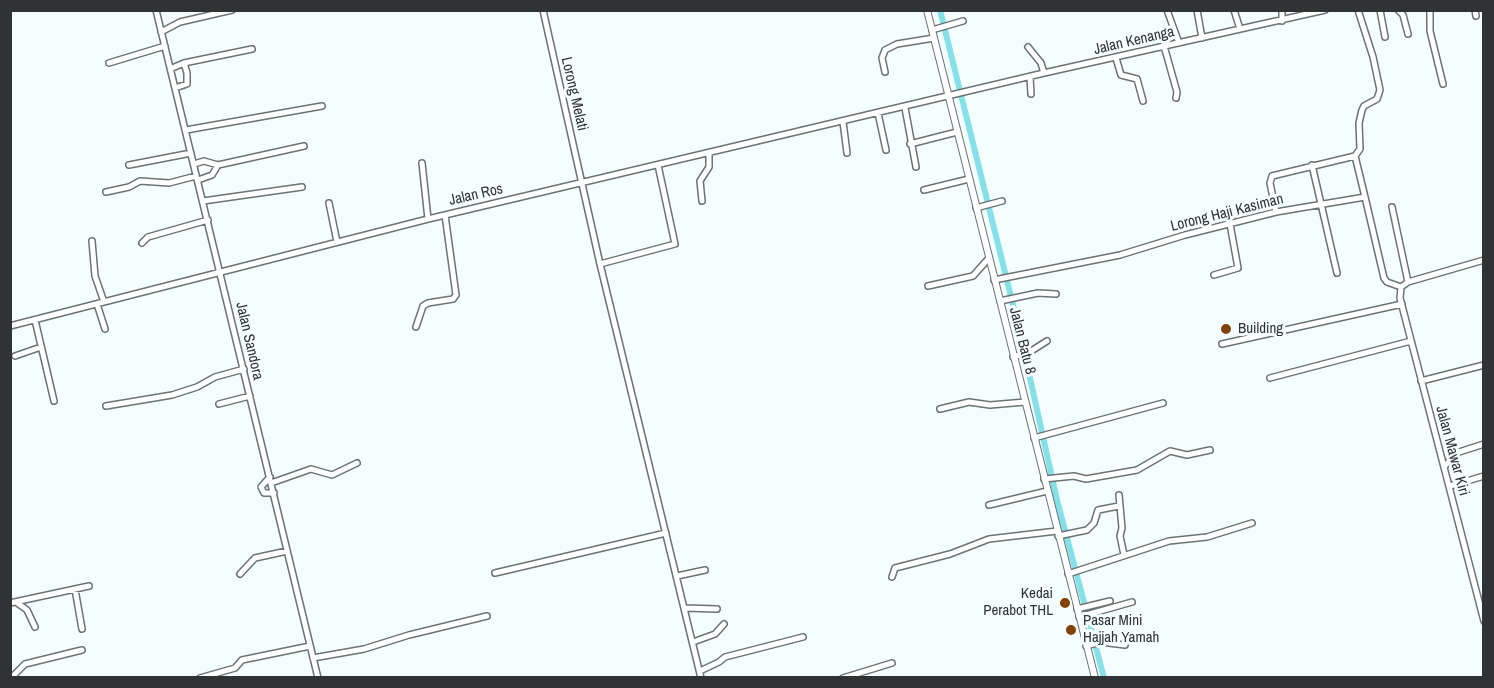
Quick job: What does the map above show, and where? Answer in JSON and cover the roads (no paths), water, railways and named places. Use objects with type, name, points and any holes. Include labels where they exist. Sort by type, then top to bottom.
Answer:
[{"type":"street","name":"Jalan Sandora","points":[[156,10],[318,678]]},
{"type":"street","points":[[161,32],[180,22],[232,10]]},
{"type":"street","name":"Lorong Melati","points":[[543,10],[600,264],[700,674]]},
{"type":"street","name":"Jalan Batu 8","points":[[927,10],[935,29],[934,38],[951,96],[969,179],[980,207],[989,258],[998,279],[1000,301],[1013,357],[1037,438],[1047,490],[1092,645],[1095,678]]},
{"type":"street","points":[[1167,10],[1179,43]]},
{"type":"street","points":[[1197,10],[1202,38]]},
{"type":"street","points":[[1234,10],[1240,29]]},
{"type":"street","points":[[1282,10],[1282,21]]},
{"type":"street","name":"Jalan Kenanga","points":[[951,96],[1325,10]]},
{"type":"street","points":[[1358,10],[1373,57],[1380,90],[1377,99],[1364,106],[1362,110],[1359,123],[1360,148],[1355,156],[1384,278],[1387,282],[1401,287],[1408,282],[1484,260]]},
{"type":"street","points":[[1380,10],[1385,37]]},
{"type":"street","points":[[1398,10],[1408,34]]},
{"type":"street","points":[[1430,10],[1430,31],[1443,84]]},
{"type":"street","points":[[935,29],[963,21]]},
{"type":"street","points":[[885,72],[882,58],[885,50],[897,44],[934,38]]},
{"type":"street","points":[[109,63],[165,46]]},
{"type":"street","points":[[1164,46],[1177,92],[1176,98]]},
{"type":"street","points":[[1028,47],[1041,63],[1044,73]]},
{"type":"street","points":[[170,69],[184,63],[252,49]]},
{"type":"street","points":[[1116,58],[1121,75],[1137,80],[1143,101]]},
{"type":"street","points":[[175,88],[188,82],[184,63]]},
{"type":"street","points":[[1030,77],[1030,94]]},
{"type":"street","name":"Jalan Ros","points":[[10,326],[428,219],[951,96]]},
{"type":"street","points":[[186,130],[322,106]]},
{"type":"street","points":[[905,108],[916,167]]},
{"type":"street","points":[[878,113],[886,150]]},
{"type":"street","points":[[843,122],[847,153]]},
{"type":"street","points":[[910,144],[957,132]]},
{"type":"street","points":[[194,164],[204,161],[218,165],[304,146]]},
{"type":"street","points":[[129,165],[191,153]]},
{"type":"street","points":[[702,201],[700,181],[709,167],[709,154]]},
{"type":"street","points":[[1276,213],[1270,183],[1272,176],[1355,156]]},
{"type":"street","points":[[422,164],[428,219]]},
{"type":"street","points":[[106,192],[129,187],[140,181],[169,183],[212,175],[218,165]]},
{"type":"street","points":[[600,264],[675,244],[658,165]]},
{"type":"street","points":[[1312,165],[1337,273]]},
{"type":"street","points":[[924,190],[969,179]]},
{"type":"street","points":[[203,201],[302,187]]},
{"type":"street","name":"Lorong Haji Kasiman","points":[[998,279],[1120,255],[1276,213],[1321,203],[1365,197]]},
{"type":"street","points":[[980,207],[1002,201]]},
{"type":"street","points":[[329,203],[337,242]]},
{"type":"street","points":[[1392,207],[1408,282]]},
{"type":"street","points":[[416,327],[423,306],[453,299],[456,295],[445,215]]},
{"type":"street","points":[[142,243],[148,237],[208,220]]},
{"type":"street","points":[[1214,275],[1238,268],[1230,224]]},
{"type":"street","points":[[92,241],[95,276],[105,329]]},
{"type":"street","points":[[928,286],[973,276],[989,258]]},
{"type":"street","name":"Jalan Mawar Kiri","points":[[1401,287],[1402,304],[1411,341],[1484,621]]},
{"type":"street","points":[[1000,301],[1048,292],[1056,294]]},
{"type":"street","points":[[1222,344],[1402,304]]},
{"type":"street","points":[[35,320],[54,401]]},
{"type":"street","points":[[1013,357],[1024,354],[1047,341]]},
{"type":"street","points":[[1270,378],[1411,341]]},
{"type":"street","points":[[15,356],[41,347]]},
{"type":"street","points":[[1421,381],[1484,365]]},
{"type":"street","points":[[106,406],[172,395],[197,387],[215,377],[243,369]]},
{"type":"street","points":[[219,404],[250,396]]},
{"type":"street","points":[[940,409],[969,402],[990,405],[1025,402]]},
{"type":"street","points":[[1037,438],[1163,403]]},
{"type":"street","points":[[1445,466],[1456,453],[1484,444]]},
{"type":"street","points":[[1046,479],[1060,477],[1086,479],[1127,472],[1146,466],[1170,451],[1187,455],[1210,450]]},
{"type":"street","points":[[274,493],[264,493],[261,487],[271,480],[311,469],[332,475],[357,463]]},
{"type":"street","points":[[1450,486],[1484,476]]},
{"type":"street","points":[[989,505],[1047,490]]},
{"type":"street","points":[[1119,495],[1120,536],[1124,555]]},
{"type":"street","points":[[892,577],[895,568],[950,554],[989,540],[1087,530],[1094,523],[1098,510],[1119,506]]},
{"type":"street","points":[[1070,573],[1169,541],[1207,537],[1252,524]]},
{"type":"street","points":[[495,573],[666,533]]},
{"type":"street","points":[[240,574],[255,558],[287,551]]},
{"type":"street","points":[[677,576],[705,570]]},
{"type":"street","points":[[13,603],[89,586]]},
{"type":"street","points":[[75,589],[82,629]]},
{"type":"street","points":[[1082,608],[1110,601],[1132,602]]},
{"type":"street","points":[[1084,615],[1110,601]]},
{"type":"street","points":[[13,603],[27,610],[35,627]]},
{"type":"street","points":[[685,608],[717,609]]},
{"type":"street","points":[[314,658],[364,649],[409,635],[487,616]]},
{"type":"street","points":[[693,642],[715,633],[724,624]]},
{"type":"street","points":[[700,674],[725,657],[803,637]]},
{"type":"street","points":[[1092,645],[1125,645]]},
{"type":"street","points":[[200,678],[235,668],[242,660],[310,646]]},
{"type":"street","points":[[11,678],[25,664],[82,650]]},
{"type":"street","points":[[843,678],[892,663]]},
{"type":"waterway","points":[[940,10],[1020,333],[1057,500],[1104,678]]},
{"type":"place","name":"Building","points":[[1226,329]]},
{"type":"place","name":"Kedai Perabot THL","points":[[1065,603]]},
{"type":"place","name":"Pasar Mini Hajjah Yamah","points":[[1071,630]]}]
